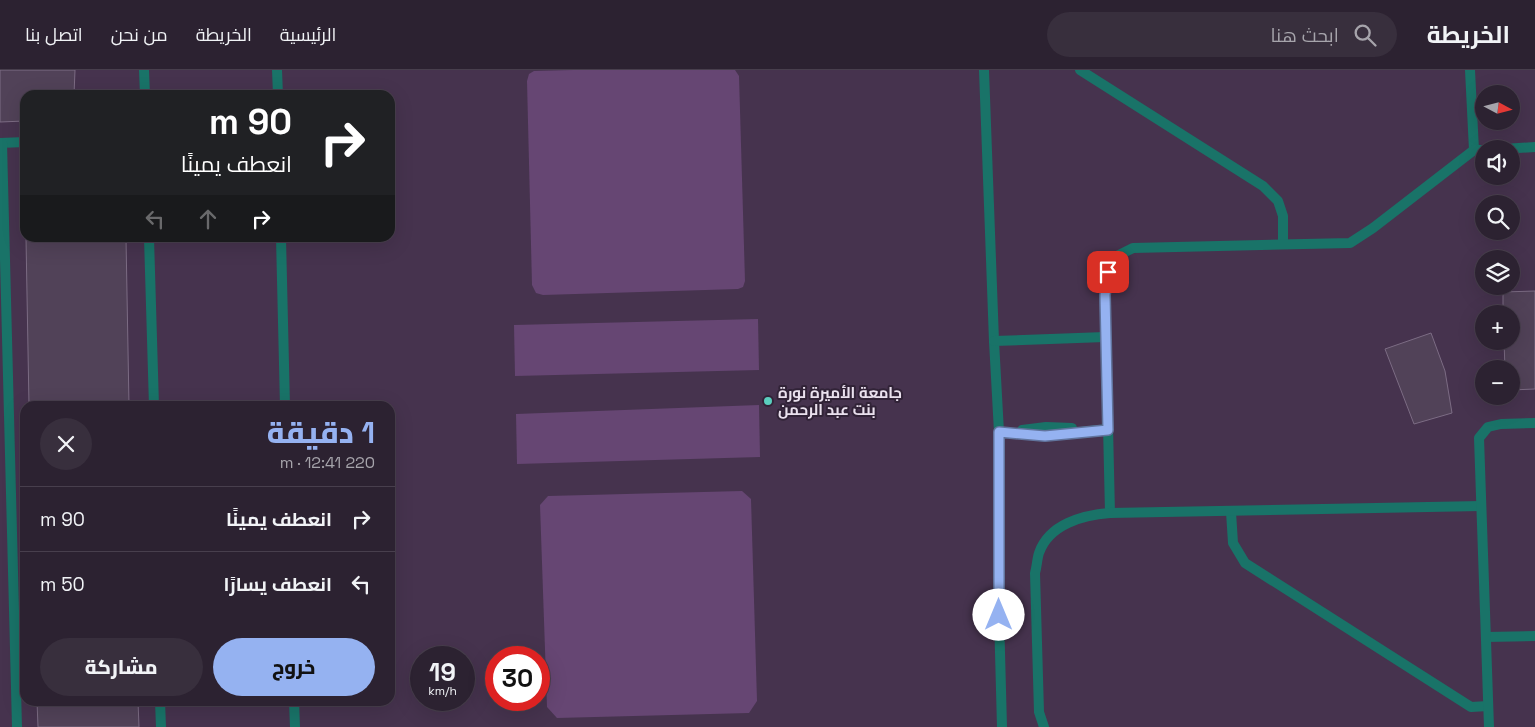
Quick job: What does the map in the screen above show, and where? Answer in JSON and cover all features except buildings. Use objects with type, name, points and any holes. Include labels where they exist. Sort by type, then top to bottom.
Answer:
[{"type":"street","points":[[144,70],[145,90]]},
{"type":"street","points":[[277,70],[278,90]]},
{"type":"street","points":[[984,70],[999,432],[999,615],[1002,727]]},
{"type":"street","points":[[1080,70],[1263,186],[1278,201],[1283,216],[1283,244]]},
{"type":"street","points":[[1470,70],[1478,140]]},
{"type":"street","points":[[17,727],[1,143],[20,142]]},
{"type":"street","points":[[1520,148],[1535,148]]},
{"type":"street","points":[[1110,513],[1105,295],[1108,272],[1117,256],[1133,248],[1350,242],[1373,228],[1475,153]]},
{"type":"street","points":[[149,242],[154,401]]},
{"type":"street","points":[[281,242],[286,401]]},
{"type":"street","points":[[994,341],[1105,337]]},
{"type":"street","points":[[1489,727],[1479,438],[1488,427],[1501,424],[1535,423]]},
{"type":"street","points":[[999,432],[1046,427],[1108,430]]},
{"type":"street","points":[[1044,727],[1039,712],[1035,572],[1039,553],[1048,537],[1062,526],[1078,518],[1110,513],[1481,506]]},
{"type":"street","points":[[1231,512],[1233,543],[1245,564],[1471,707],[1488,706]]},
{"type":"street","points":[[1486,637],[1535,636]]},
{"type":"street","points":[[160,706],[161,727]]},
{"type":"street","points":[[294,706],[295,727]]},
{"type":"shaded area","name":"جامعة الأميرة نورة بنت عبد الرحمن","points":[[0,70],[1535,70],[1535,727],[0,727]]},
{"type":"shaded area","points":[[735,70],[739,76],[745,281],[743,287],[738,289],[543,295],[536,293],[532,285],[527,81],[529,74],[534,71]]},
{"type":"shaded area","points":[[758,319],[759,370],[515,376],[514,325]]},
{"type":"shaded area","points":[[759,405],[760,457],[517,464],[516,414]]},
{"type":"shaded area","points":[[742,491],[751,499],[757,701],[749,713],[557,718],[550,710],[550,646],[545,646],[540,505],[548,496]]},
{"type":"place","name":"جامعة الأميرة نورة بنت عبد الرحمن","points":[[768,401]]},
{"type":"route","points":[[999,615],[999,432],[1045,436],[1108,430],[1105,337],[1105,295],[1108,272]]}]
